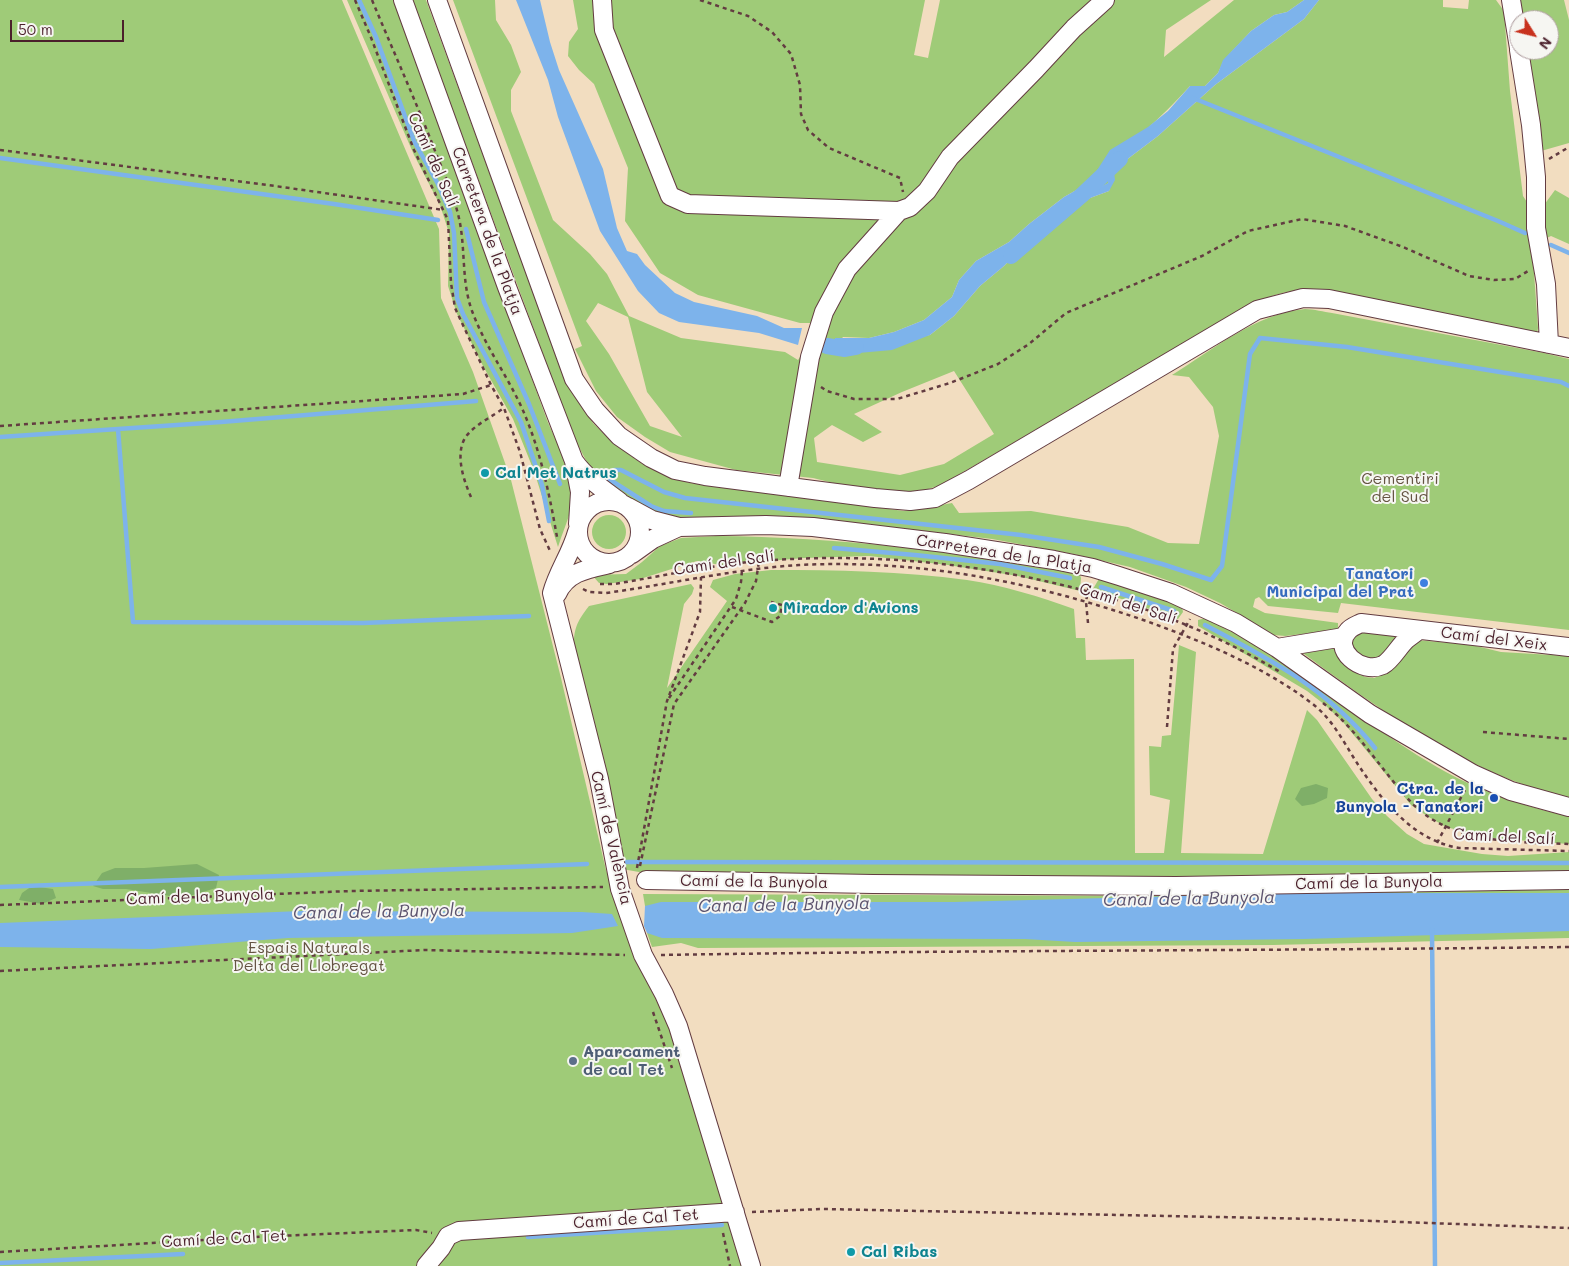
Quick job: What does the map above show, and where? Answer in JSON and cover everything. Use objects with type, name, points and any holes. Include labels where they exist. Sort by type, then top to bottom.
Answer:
[{"type":"street","name":"Carretera de la Platja","points":[[403,0],[507,287],[574,461],[580,492],[578,528]]},
{"type":"street","points":[[437,0],[574,379],[595,410],[619,436],[651,458],[675,470],[705,476],[875,498],[910,500],[935,498],[969,480],[1258,310],[1303,298],[1338,301],[1569,348]]},
{"type":"street","points":[[602,0],[604,30],[670,196],[688,204],[899,211],[910,207],[927,191],[950,157],[1036,70],[1074,28],[1105,0]]},
{"type":"street","points":[[1521,60],[1531,125],[1535,168],[1536,228],[1546,284],[1549,344]]},
{"type":"street","points":[[788,487],[810,357],[824,312],[847,269],[899,211]]},
{"type":"street","name":"Carretera de la Platja","points":[[574,461],[592,481],[624,505],[652,520],[679,527],[813,527],[945,543],[1093,568],[1171,593],[1236,623],[1277,648],[1370,714],[1472,774],[1512,791],[1569,807]]},
{"type":"street","points":[[554,604],[557,592],[563,582],[572,575],[589,568],[613,563],[622,561],[635,549],[640,531],[635,514],[624,505],[602,501],[594,504],[582,516],[578,528],[578,541],[588,556],[603,563],[613,563]]},
{"type":"street","name":"Carretera de la Platja","points":[[629,556],[653,539],[679,527]]},
{"type":"street","name":"Camí de València","points":[[578,528],[568,557],[556,578],[552,593],[599,779],[621,892],[641,952],[664,994],[678,1026],[728,1213],[751,1266]]},
{"type":"street","name":"Camí del Xeix","points":[[1419,630],[1406,640],[1384,664],[1374,667],[1364,667],[1355,663],[1343,646],[1344,637],[1348,630],[1361,623],[1569,648]]},
{"type":"street","name":"Camí del Xeix","points":[[1277,648],[1344,637]]},
{"type":"street","name":"Camí de la Bunyola","points":[[640,874],[883,884],[1166,886],[1569,880]]},
{"type":"street","name":"Camí de Cal Tet","points":[[444,1242],[459,1231],[728,1213]]},
{"type":"street","points":[[426,1266],[444,1242]]},
{"type":"path","name":"Camí del Salí","points":[[355,0],[414,150],[444,210],[449,233],[454,308],[504,408],[523,461],[540,529],[553,557]]},
{"type":"path","points":[[372,0],[410,86],[449,186],[458,216],[471,308],[482,335],[528,422],[542,463],[558,541]]},
{"type":"path","points":[[700,0],[748,16],[772,32],[791,54],[800,85],[801,114],[808,130],[829,148],[900,178],[903,192],[899,211]]},
{"type":"path","points":[[1535,168],[1569,147]]},
{"type":"path","points":[[0,150],[444,210]]},
{"type":"path","points":[[807,374],[827,391],[854,399],[897,399],[950,383],[998,364],[1029,344],[1066,313],[1202,256],[1248,232],[1302,219],[1345,226],[1403,247],[1469,276],[1494,280],[1515,279],[1542,262]]},
{"type":"path","points":[[0,426],[463,394],[491,385]]},
{"type":"path","points":[[471,497],[465,485],[461,460],[462,444],[468,433],[504,408]]},
{"type":"path","points":[[593,582],[614,584],[760,561],[805,558],[863,558],[943,564],[1013,575],[1087,592],[1126,604],[1186,625],[1232,646],[1284,674]]},
{"type":"path","points":[[640,874],[674,704],[746,603],[756,581],[760,561]]},
{"type":"path","name":"Camí del Salí","points":[[579,586],[589,592],[599,594],[742,570],[833,564],[947,571],[1040,588],[1181,634],[1252,666],[1273,678],[1316,707],[1329,720],[1359,766],[1394,812],[1418,833],[1437,843],[1474,849],[1569,852]]},
{"type":"path","points":[[1088,623],[1086,602],[1093,568]]},
{"type":"path","points":[[667,701],[732,606],[741,582],[742,570]]},
{"type":"path","points":[[640,874],[667,701],[700,612],[701,576]]},
{"type":"path","points":[[732,606],[740,611],[772,622],[780,616],[782,604],[771,602]]},
{"type":"path","points":[[1167,727],[1173,649],[1197,604]]},
{"type":"path","points":[[1320,700],[1358,737],[1412,803],[1427,816],[1446,826],[1491,839],[1513,842],[1569,844]]},
{"type":"path","points":[[1482,732],[1569,739]]},
{"type":"path","points":[[1437,843],[1470,780]]},
{"type":"path","name":"Camí de la Bunyola","points":[[0,906],[351,891],[601,887],[621,892]]},
{"type":"path","points":[[0,971],[425,950],[641,952],[1569,947]]},
{"type":"path","points":[[652,1010],[675,1075]]},
{"type":"path","points":[[661,1022],[676,1066]]},
{"type":"path","points":[[730,1266],[725,1246],[728,1213],[822,1209],[1287,1219],[1569,1228]]},
{"type":"path","name":"Camí de Cal Tet","points":[[0,1252],[255,1237],[416,1230],[444,1242]]},
{"type":"path","points":[[730,1240],[729,1247],[734,1266]]},
{"type":"green space","name":"Espais Naturals Delta del Llobregat","points":[[0,0],[342,0],[439,229],[441,298],[473,372],[511,480],[561,678],[606,870],[643,968],[673,1028],[742,1266],[0,1266]]},
{"type":"green space","points":[[347,0],[393,0],[547,420],[566,462],[572,484],[572,506],[558,547],[534,471],[513,419],[483,366],[457,314],[448,286],[449,233],[440,205],[414,155]]},
{"type":"green space","name":"Cementiri del Sud","points":[[412,0],[426,0],[539,308],[573,392],[593,423],[611,441],[641,463],[666,476],[690,483],[904,511],[952,503],[959,513],[1031,511],[1128,527],[1168,543],[1199,544],[1219,436],[1213,407],[1189,377],[1172,375],[1219,344],[1270,317],[1305,309],[1319,311],[1569,359],[1569,630],[1341,603],[1338,613],[1268,606],[1259,597],[1255,599],[1253,607],[1265,613],[1338,623],[1338,630],[1285,636],[1274,635],[1220,603],[1186,587],[1130,567],[1073,554],[992,539],[864,524],[768,516],[666,518],[650,513],[608,484],[588,464],[574,438]]},
{"type":"green space","points":[[453,0],[495,0],[496,20],[511,45],[521,72],[511,90],[511,111],[553,220],[590,254],[607,274],[629,316],[681,338],[785,352],[798,360],[805,349],[811,323],[800,323],[698,295],[660,273],[625,221],[628,168],[594,84],[568,56],[569,42],[578,29],[573,0],[925,0],[914,55],[928,58],[940,0],[1211,0],[1166,30],[1164,57],[1234,0],[1304,0],[1287,12],[1274,15],[1251,31],[1224,60],[1218,73],[1205,86],[1190,86],[1156,121],[1095,175],[1102,172],[1108,176],[1109,183],[1093,191],[1089,183],[1064,197],[1009,242],[976,261],[959,280],[952,297],[924,320],[894,332],[869,338],[843,337],[834,348],[930,335],[954,316],[980,286],[1004,266],[1046,223],[1082,201],[1109,191],[1114,172],[1121,164],[1158,136],[1215,85],[1304,19],[1319,0],[1443,0],[1443,7],[1468,9],[1469,0],[1496,0],[1504,11],[1510,91],[1523,196],[1536,216],[1555,190],[1569,198],[1569,244],[1551,236],[1532,245],[1537,334],[1328,290],[1306,290],[1280,294],[1250,305],[941,485],[922,491],[903,493],[845,486],[813,478],[736,470],[670,452],[617,417],[596,391],[575,349],[582,346]],"holes":[[[598,303],[628,317],[647,392],[682,437],[650,426],[609,354],[586,321]],[[954,371],[994,434],[944,464],[900,475],[817,462],[814,438],[832,425],[863,442],[882,432],[854,414]]]},
{"type":"green space","points":[[1511,0],[1564,0],[1569,20],[1569,143],[1534,153],[1520,60],[1559,60],[1559,10],[1513,10]]},
{"type":"green space","points":[[609,515],[616,516],[621,520],[625,525],[625,539],[621,544],[616,548],[609,549],[602,548],[597,544],[593,539],[592,532],[593,525],[597,520],[602,516]]},
{"type":"green space","points":[[716,536],[807,539],[898,547],[1034,565],[1079,572],[1081,578],[1080,591],[1018,576],[948,565],[869,556],[804,558],[721,565],[697,561],[640,579],[607,584],[599,583],[592,575],[626,574],[660,546],[681,538]]},
{"type":"green space","points":[[771,570],[869,572],[967,580],[1021,592],[1074,609],[1076,638],[1085,638],[1086,660],[1134,659],[1135,853],[1164,853],[1170,800],[1150,795],[1149,746],[1161,747],[1162,736],[1171,735],[1179,645],[1196,652],[1181,853],[1263,854],[1307,710],[1317,720],[1372,799],[1407,834],[1424,844],[1482,854],[1508,856],[1569,852],[1569,872],[1087,879],[639,872],[622,869],[574,649],[575,631],[581,616],[589,606],[691,584],[694,588],[684,604],[667,688],[727,601],[710,587],[713,580],[735,574]]},
{"type":"green space","points":[[1100,577],[1151,593],[1182,607],[1183,612],[1178,619],[1093,589]]},
{"type":"green space","points":[[1206,618],[1274,655],[1397,742],[1452,775],[1501,797],[1569,816],[1569,844],[1489,838],[1446,827],[1427,816],[1411,805],[1343,722],[1325,705],[1307,691],[1198,626],[1198,620]]},
{"type":"green space","points":[[1361,632],[1403,635],[1385,655],[1370,661],[1354,653],[1351,641],[1355,635]]},
{"type":"green space","points":[[1416,640],[1472,645],[1501,652],[1569,656],[1569,799],[1512,780],[1450,751],[1373,704],[1300,651],[1336,645],[1352,670],[1365,677],[1374,678],[1386,673]]},
{"type":"green space","points":[[1316,784],[1328,788],[1327,798],[1314,804],[1302,806],[1295,799],[1301,788]]},
{"type":"green space","points":[[197,864],[219,875],[216,888],[183,898],[126,889],[103,889],[93,886],[102,873],[115,868]]},
{"type":"green space","points":[[32,886],[53,889],[56,898],[42,904],[19,900],[22,893]]},
{"type":"green space","points":[[1569,887],[1569,900],[658,909],[645,906],[643,894],[1161,896]]},
{"type":"green space","points":[[1569,925],[1569,938],[1273,945],[698,948],[681,943],[652,947],[647,933]]},
{"type":"water","points":[[516,0],[540,0],[559,70],[603,169],[617,228],[627,251],[637,254],[645,265],[675,293],[694,302],[757,316],[784,328],[802,328],[798,345],[759,333],[679,322],[659,313],[638,291],[600,231],[558,117],[548,80]]},
{"type":"water","points":[[1304,0],[1319,0],[1304,19],[1215,85],[1158,136],[1121,164],[1114,172],[1115,180],[1109,191],[1082,201],[1046,223],[1004,266],[980,286],[954,316],[930,335],[892,350],[836,355],[834,348],[835,338],[869,338],[894,332],[924,320],[952,297],[959,280],[976,261],[1009,242],[1064,197],[1089,183],[1093,191],[1108,183],[1108,176],[1102,172],[1094,175],[1110,150],[1148,127],[1168,111],[1190,86],[1205,86],[1218,73],[1223,60],[1251,31],[1274,15],[1287,12]]},
{"type":"water","name":"Canal de la Bunyola","points":[[1299,893],[1569,893],[1569,931],[1303,939],[1075,942],[1025,939],[662,938],[647,933],[644,926],[645,906],[661,902],[954,902]]},
{"type":"water","name":"Canal de la Bunyola","points":[[301,911],[582,912],[612,914],[618,926],[572,933],[288,938],[151,949],[0,947],[0,923]]},
{"type":"waterway","points":[[359,0],[376,37],[414,141],[438,184],[450,212],[454,233],[457,298],[463,314],[521,422],[542,485],[549,521]]},
{"type":"waterway","points":[[1193,98],[1525,233]]},
{"type":"waterway","points":[[0,158],[438,220]]},
{"type":"waterway","points":[[1011,256],[1082,195],[1120,159]]},
{"type":"waterway","points":[[466,229],[484,302],[529,404],[560,484]]},
{"type":"waterway","points":[[1551,245],[1569,253]]},
{"type":"waterway","points":[[614,470],[621,470],[664,492],[685,498],[1021,535],[1099,547],[1211,580],[1222,566],[1250,354],[1260,338],[1347,347],[1561,382],[1569,386]]},
{"type":"waterway","points":[[827,346],[845,349],[856,347]]},
{"type":"waterway","points":[[0,437],[221,422],[476,401]]},
{"type":"waterway","points":[[118,429],[133,622],[363,623],[529,616]]},
{"type":"waterway","points":[[601,474],[651,506],[664,511],[691,513]]},
{"type":"waterway","points":[[834,548],[1000,564],[1070,578]]},
{"type":"waterway","points":[[1101,587],[1174,611]]},
{"type":"waterway","points":[[1205,625],[1275,663],[1318,692],[1357,727],[1375,748]]},
{"type":"waterway","points":[[624,862],[1569,863]]},
{"type":"waterway","points":[[0,887],[587,864]]},
{"type":"waterway","points":[[1432,929],[1435,1266]]},
{"type":"waterway","points":[[528,1237],[722,1225]]},
{"type":"waterway","points":[[0,1263],[183,1254]]},
{"type":"place","name":"Cal Met Natrus","points":[[485,473]]},
{"type":"place","name":"Tanatori Municipal del Prat","points":[[1424,583]]},
{"type":"place","name":"Mirador d'Avions","points":[[773,608]]},
{"type":"place","name":"Ctra. de la Bunyola - Tanatori","points":[[1494,798]]},
{"type":"place","name":"Aparcament de cal Tet","points":[[573,1061]]},
{"type":"place","name":"Cal Ribas","points":[[851,1252]]}]
